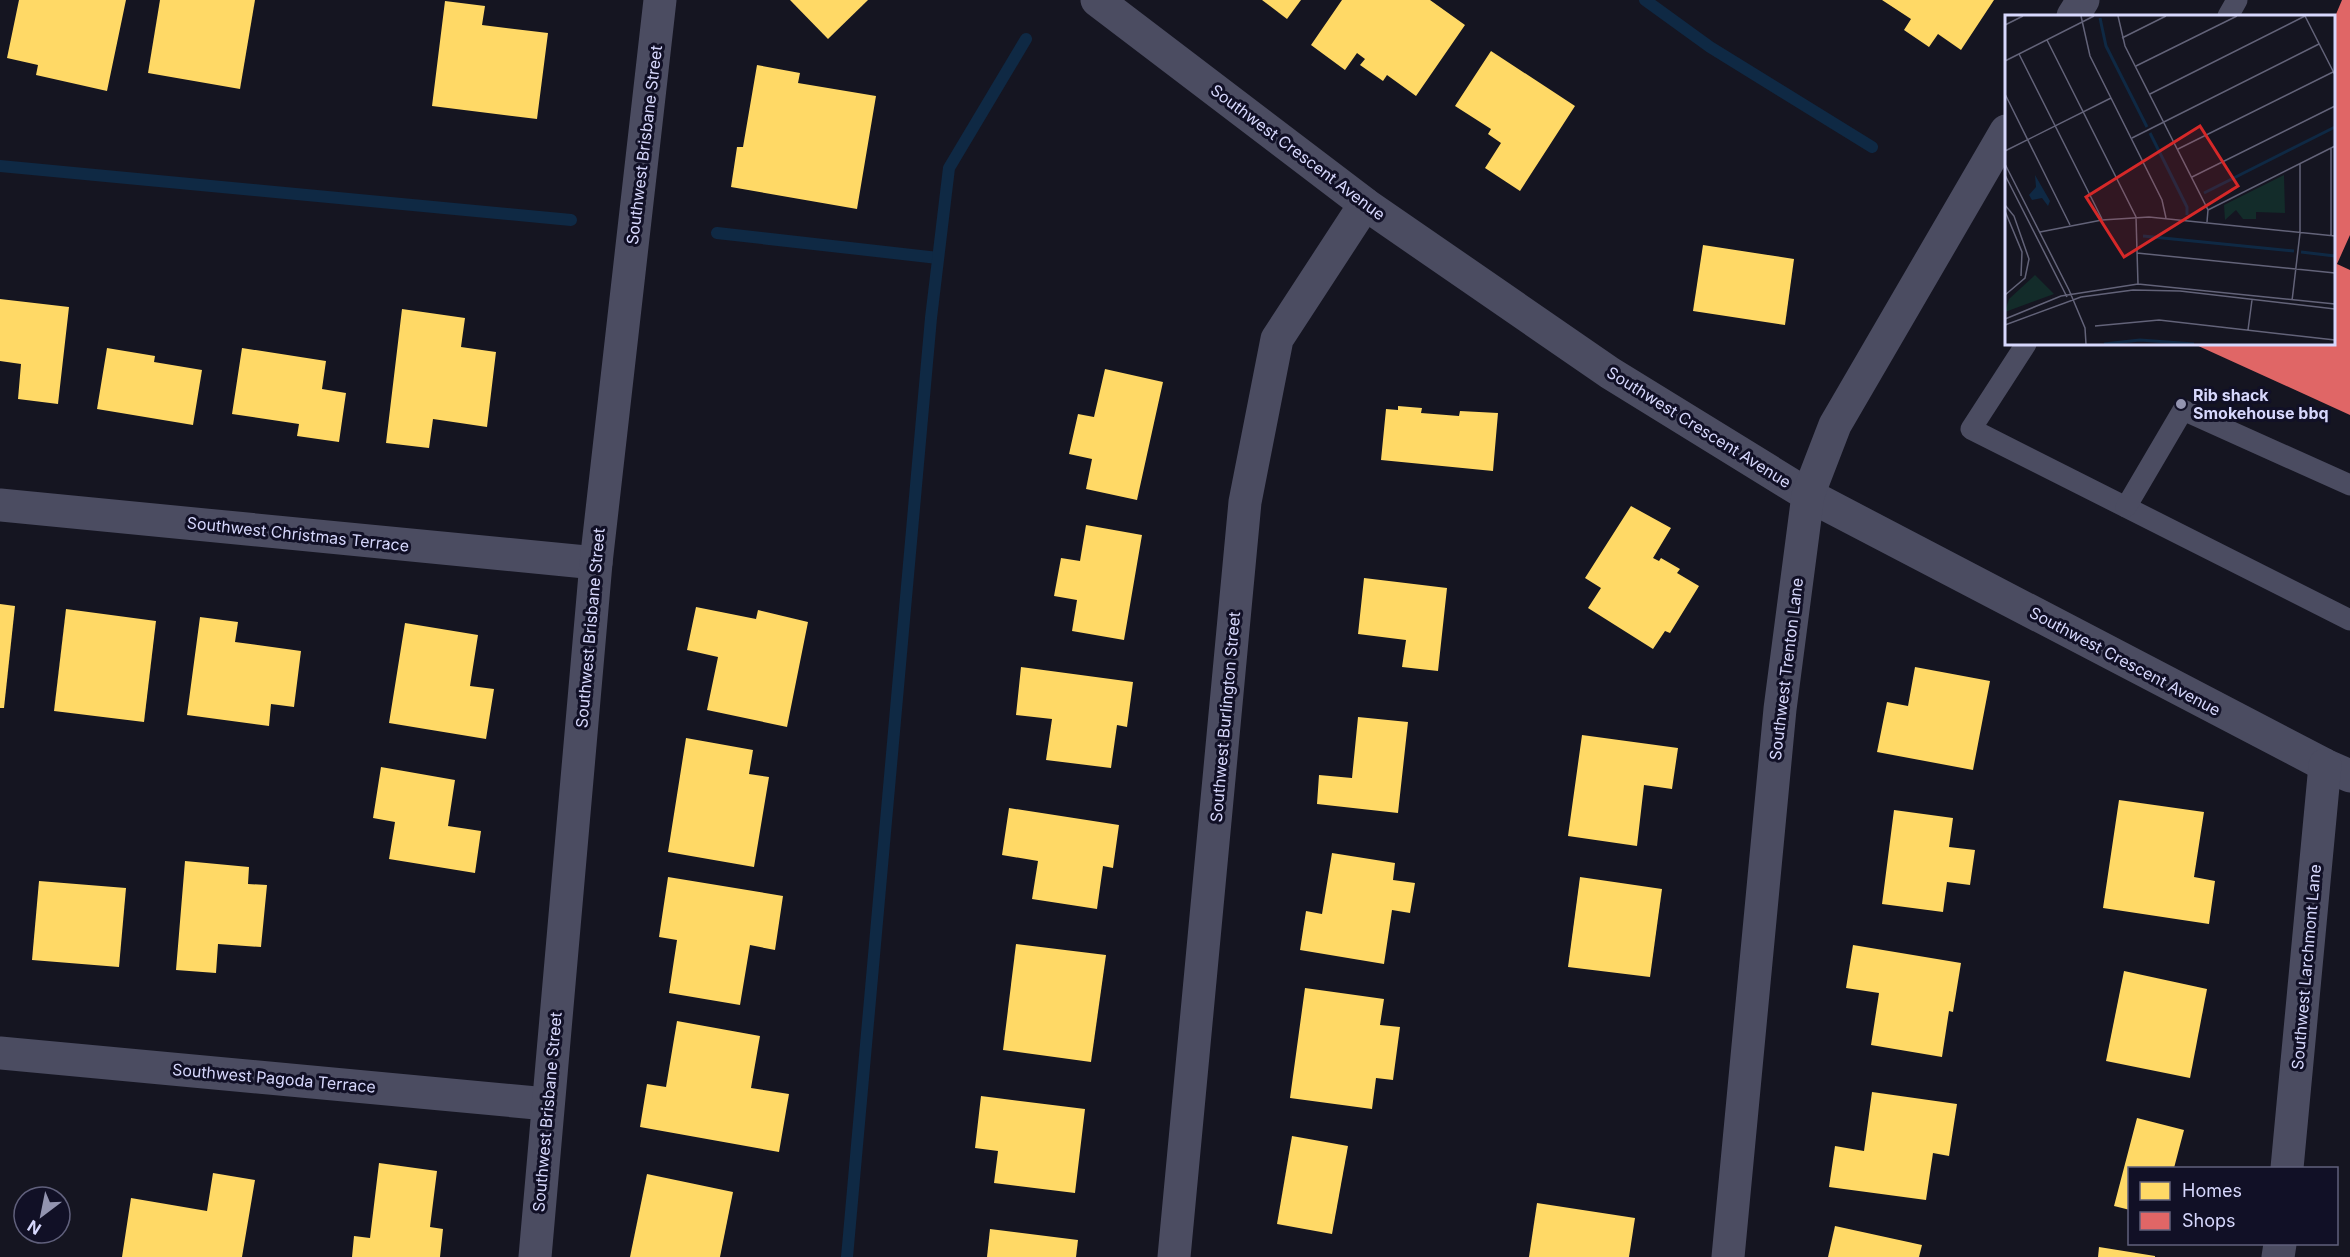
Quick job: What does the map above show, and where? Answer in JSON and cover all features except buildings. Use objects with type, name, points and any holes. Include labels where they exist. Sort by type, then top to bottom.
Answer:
[{"type":"street","name":"Southwest Brisbane Street","points":[[534,1257],[596,564],[660,0]]},
{"type":"street","name":"Southwest Crescent Avenue","points":[[1096,0],[1365,204],[1610,373],[1808,495],[2338,770]]},
{"type":"street","points":[[2074,15],[2083,0]]},
{"type":"street","name":"Southwest Trenton Lane","points":[[1728,1257],[1780,710],[1808,495],[1835,425],[2005,134]]},
{"type":"street","name":"Southwest Burlington Street","points":[[1174,1257],[1245,502],[1277,339],[1365,204]]},
{"type":"street","name":"Southwest Christmas Terrace","points":[[0,505],[596,564]]},
{"type":"street","name":"Southwest Larchmont Lane","points":[[2287,1167],[2338,770]]},
{"type":"street","name":"Southwest Pagoda Terrace","points":[[0,1053],[547,1104]]},
{"type":"lane","points":[[2025,345],[1971,429],[2350,620]]},
{"type":"lane","points":[[2126,507],[2183,410],[2350,485]]},
{"type":"waterway","points":[[1645,0],[1710,47],[1872,147]]},
{"type":"waterway","points":[[847,1257],[931,318],[949,168],[1026,39]]},
{"type":"waterway","points":[[0,166],[571,220]]},
{"type":"waterway","points":[[717,233],[938,258]]},
{"type":"place","name":"Rib shack Smokehouse bbq","points":[[2181,404]]}]
